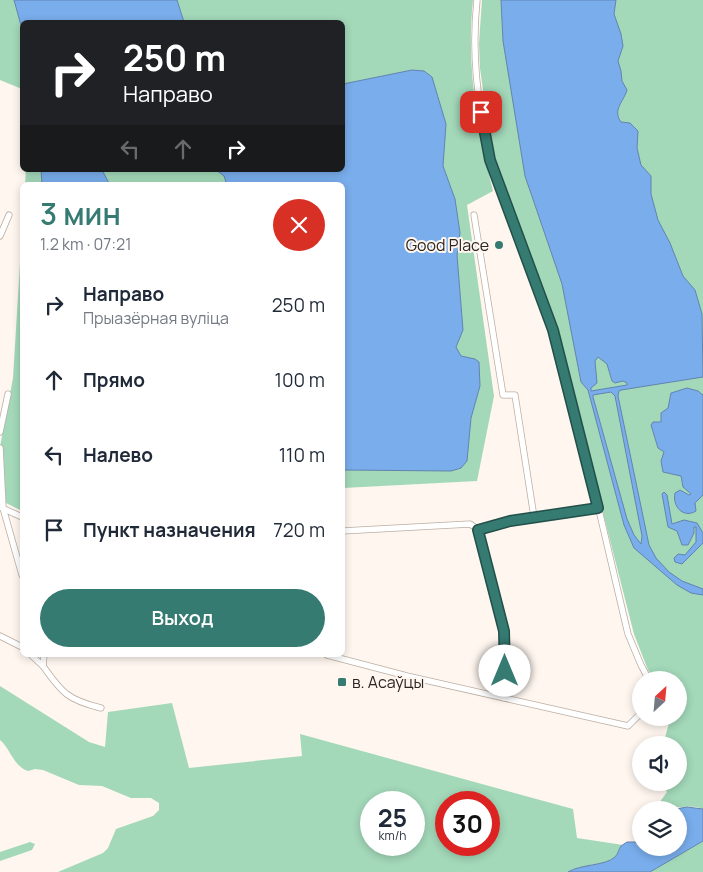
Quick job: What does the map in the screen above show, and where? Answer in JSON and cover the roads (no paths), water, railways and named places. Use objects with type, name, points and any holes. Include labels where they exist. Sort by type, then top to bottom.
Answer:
[{"type":"street","points":[[478,0],[475,32],[476,68],[482,122],[490,160],[553,330],[628,634],[644,671]]},
{"type":"street","points":[[0,236],[9,215]]},
{"type":"street","points":[[474,215],[503,395],[514,395],[534,517]]},
{"type":"street","points":[[0,432],[8,394]]},
{"type":"street","points":[[0,448],[1,507],[20,569]]},
{"type":"street","points":[[1,507],[20,516]]},
{"type":"street","points":[[478,530],[534,517],[598,508]]},
{"type":"street","points":[[345,531],[470,524],[478,530],[504,631],[506,657],[504,698]]},
{"type":"street","points":[[0,636],[20,646]]},
{"type":"street","points":[[33,657],[43,666],[63,693],[83,704],[101,708]]},
{"type":"street","points":[[43,666],[44,657]]},
{"type":"street","points":[[335,657],[628,726],[632,722]]},
{"type":"water","points":[[14,0],[177,0],[183,20],[20,20],[20,22]]},
{"type":"water","points":[[501,0],[616,0],[614,14],[623,46],[618,61],[622,81],[627,90],[618,110],[619,118],[621,122],[630,123],[638,131],[637,148],[641,165],[651,176],[651,194],[658,220],[670,243],[683,276],[695,290],[702,314],[703,377],[621,390],[618,396],[649,545],[656,558],[669,572],[682,581],[703,589],[703,595],[691,593],[677,585],[634,548],[624,525],[588,390],[581,382],[562,284],[525,176],[503,41]],"holes":[[[598,357],[607,364],[612,381],[615,383],[623,381],[627,385],[591,391],[591,388],[597,383],[595,361]],[[611,392],[615,396],[642,536],[641,544],[634,535],[627,519],[593,397],[593,395]]]},
{"type":"water","points":[[412,70],[424,71],[432,77],[446,124],[443,166],[455,199],[460,233],[457,255],[463,330],[456,347],[461,356],[475,359],[479,362],[480,386],[471,418],[467,461],[461,468],[451,471],[345,470],[345,182],[226,182],[224,176],[219,172],[345,172],[345,84]]},
{"type":"water","points":[[41,172],[103,172],[108,182],[42,182]]},
{"type":"water","points":[[687,388],[698,391],[703,395],[703,495],[695,503],[696,511],[691,513],[683,512],[677,507],[675,493],[680,490],[689,495],[691,494],[683,487],[681,476],[663,472],[661,461],[664,452],[658,448],[651,425],[653,422],[661,422],[661,413],[668,408],[671,393]]},
{"type":"water","points":[[664,492],[667,495],[672,524],[684,520],[697,523],[703,533],[703,543],[682,564],[675,562],[674,558],[678,554],[685,555],[696,542],[696,527],[694,527],[694,533],[688,545],[682,545],[677,531],[668,527],[662,494]]},
{"type":"water","points":[[687,807],[703,809],[703,841],[687,850]]},
{"type":"water","points":[[627,842],[632,842],[632,856],[677,856],[650,872],[568,872],[573,869],[611,860],[616,856],[621,846]]},
{"type":"place","name":"Good Place","points":[[499,245]]},
{"type":"place","name":"в. Асаўцы","points":[[342,682]]}]
